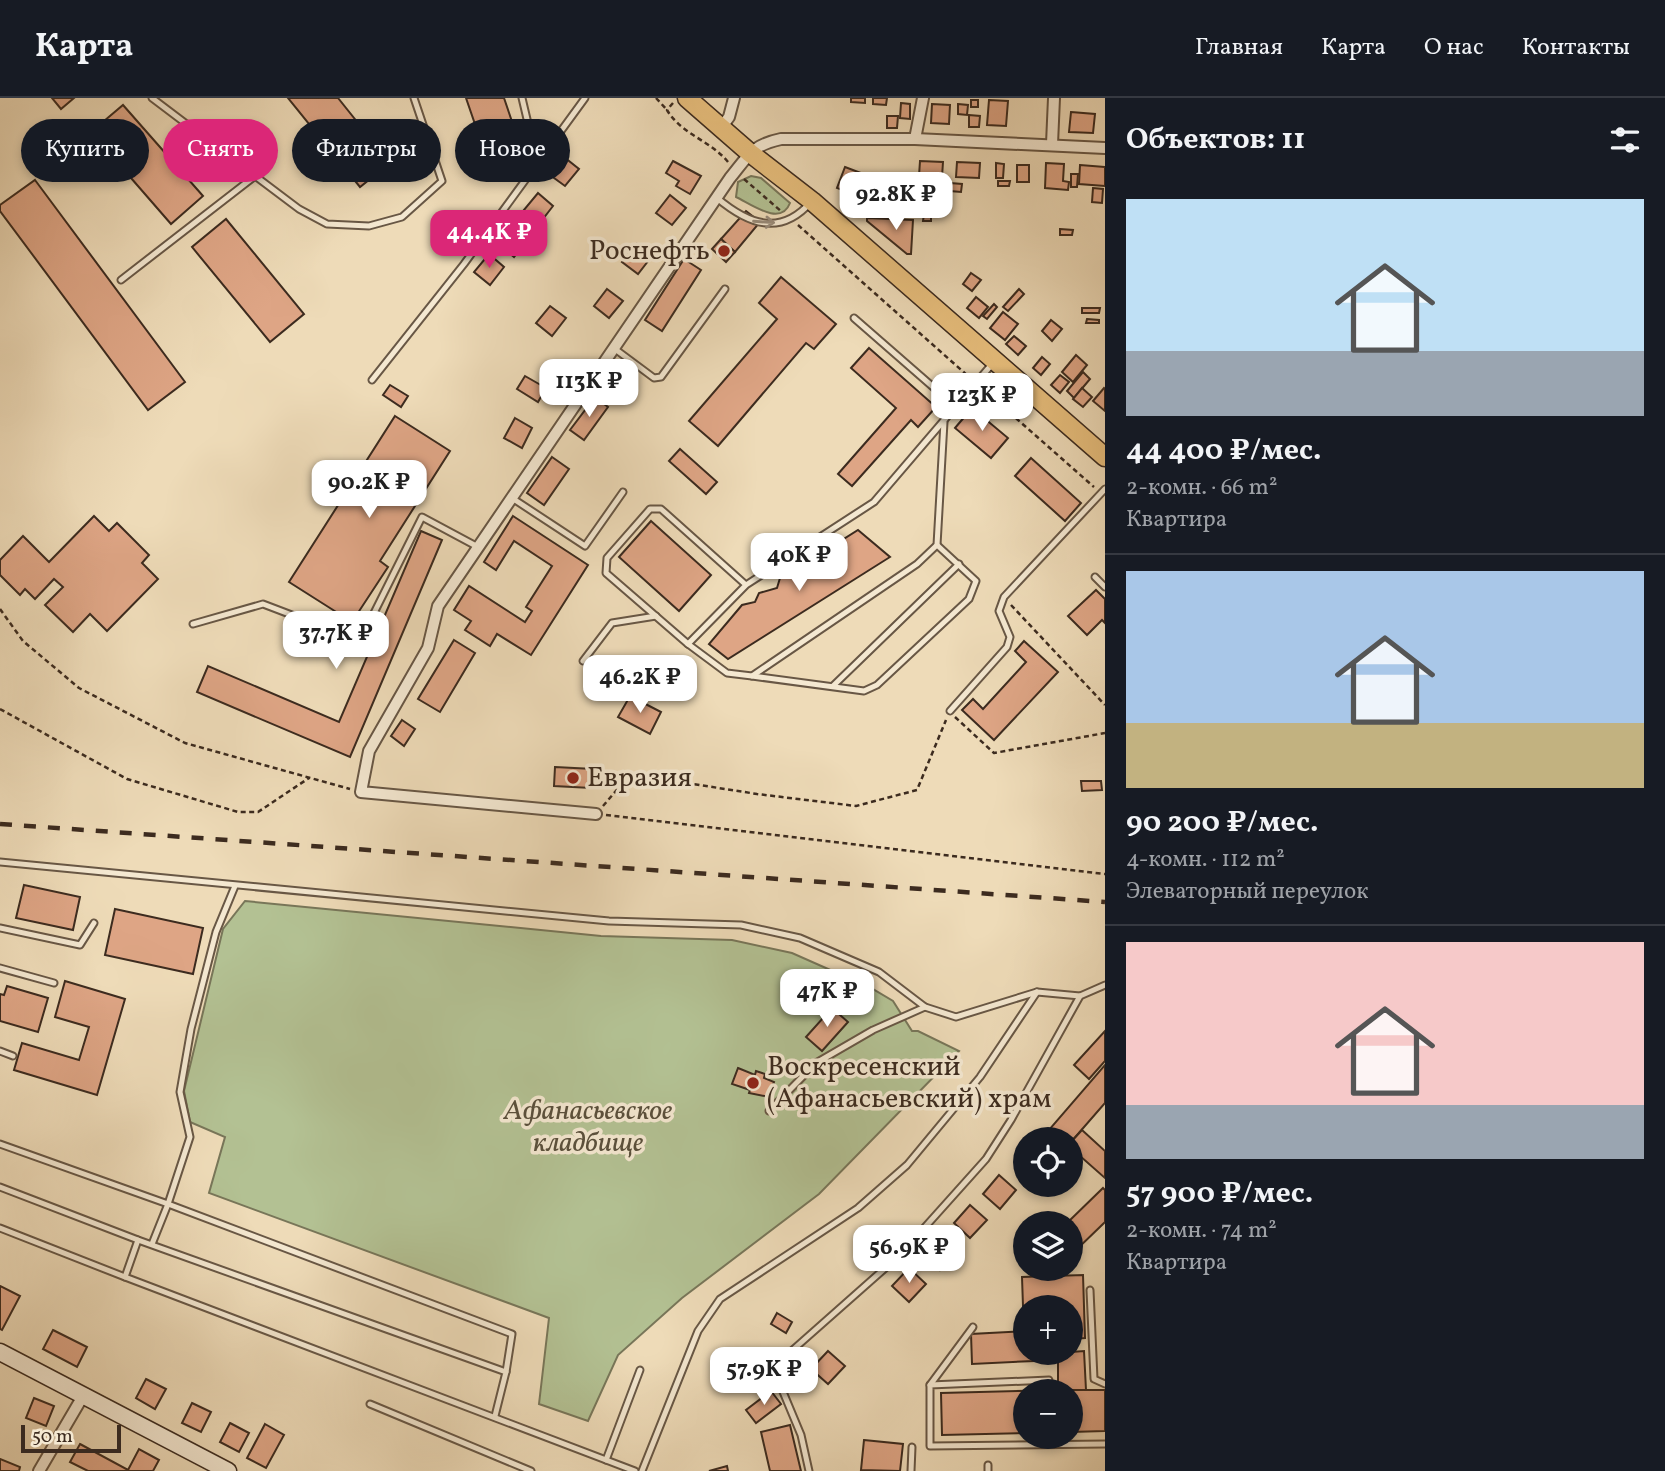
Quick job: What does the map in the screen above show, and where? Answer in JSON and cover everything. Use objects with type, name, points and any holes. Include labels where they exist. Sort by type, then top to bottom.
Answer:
[{"type":"main road","points":[[687,98],[812,201],[1105,457]]},
{"type":"main road","points":[[0,1352],[228,1471]]},
{"type":"street","points":[[721,128],[729,117],[734,98]]},
{"type":"street","points":[[915,139],[923,98]]},
{"type":"street","points":[[1052,144],[1054,98]]},
{"type":"street","points":[[596,814],[361,792],[369,751],[428,648],[438,606],[735,171],[750,152],[762,143],[780,139],[915,139],[1105,148]]},
{"type":"street","points":[[39,1471],[83,1396]]},
{"type":"lane","points":[[152,98],[180,119]]},
{"type":"lane","points":[[263,182],[299,209],[327,224],[369,226],[402,217],[442,181],[414,98]]},
{"type":"lane","points":[[522,98],[527,119]]},
{"type":"lane","points":[[372,380],[464,264],[585,98]]},
{"type":"lane","points":[[121,280],[247,182]]},
{"type":"lane","points":[[717,198],[737,215],[771,223],[791,219],[802,213],[812,201]]},
{"type":"lane","points":[[614,349],[654,378],[660,377],[725,289]]},
{"type":"lane","points":[[854,318],[956,407]]},
{"type":"lane","points":[[688,644],[746,585],[874,502],[995,361]]},
{"type":"lane","points":[[752,676],[917,564],[937,545],[944,422]]},
{"type":"lane","points":[[950,712],[1007,647],[1010,637],[999,611],[1004,597],[1103,491]]},
{"type":"lane","points":[[512,498],[585,546],[623,492]]},
{"type":"lane","points":[[746,585],[660,509],[650,509],[607,558],[606,573],[688,644],[727,673],[864,691],[877,685],[969,599],[976,581],[937,545]]},
{"type":"lane","points":[[193,624],[263,604],[360,641],[422,517],[478,547]]},
{"type":"lane","points":[[833,686],[958,564]]},
{"type":"lane","points":[[1095,577],[1105,587]]},
{"type":"lane","points":[[583,662],[612,623],[656,616]]},
{"type":"lane","points":[[0,862],[609,921],[741,925],[800,938],[879,972],[925,1007],[956,1017],[1037,992],[1080,996],[1105,985]]},
{"type":"lane","points":[[152,1244],[190,1137],[180,1092],[191,1029],[216,932],[235,886]]},
{"type":"lane","points":[[0,928],[80,945],[94,923]]},
{"type":"lane","points":[[0,968],[54,983]]},
{"type":"lane","points":[[642,1471],[698,1331],[720,1298],[858,1208],[907,1165],[980,1077],[1037,992]]},
{"type":"lane","points":[[809,1471],[801,1435],[776,1375],[787,1355],[900,1255],[986,1159],[1011,1120],[1080,996]]},
{"type":"lane","points":[[769,1111],[816,1063],[873,1030],[925,1007]]},
{"type":"lane","points":[[0,1051],[13,1056]]},
{"type":"lane","points":[[0,1144],[168,1204],[512,1334],[495,1416]]},
{"type":"lane","points":[[0,1187],[138,1240],[506,1372]]},
{"type":"lane","points":[[0,1228],[635,1471]]},
{"type":"lane","points":[[125,1276],[138,1240]]},
{"type":"lane","points":[[1090,1290],[1094,1379],[1105,1384]]},
{"type":"lane","points":[[973,1326],[930,1385],[930,1446],[1105,1444]]},
{"type":"lane","points":[[606,1460],[640,1370]]},
{"type":"lane","points":[[930,1385],[1013,1382]]},
{"type":"lane","points":[[370,1404],[531,1471]]},
{"type":"lane","points":[[911,1471],[912,1447]]},
{"type":"path","points":[[656,98],[673,121],[718,150],[735,171],[1103,491]]},
{"type":"path","points":[[667,110],[678,98]]},
{"type":"path","points":[[1004,597],[1105,705]]},
{"type":"path","points":[[0,609],[23,640],[79,688],[185,743],[361,792]]},
{"type":"path","points":[[0,709],[127,779],[239,812],[258,812],[309,778]]},
{"type":"path","points":[[596,814],[621,785],[662,779],[856,806],[917,790],[950,712],[994,753],[1105,733]]},
{"type":"path","points":[[596,814],[1105,874]]},
{"type":"green space","points":[[751,176],[761,178],[790,203],[786,210],[780,213],[765,212],[736,197],[738,182]]},
{"type":"green space","name":"Афанасьевское кладбище","points":[[245,901],[601,936],[732,940],[792,953],[871,988],[893,1001],[912,1031],[918,1031],[959,1051],[819,1194],[682,1298],[618,1355],[588,1421],[539,1404],[549,1318],[209,1193],[225,1137],[190,1122],[184,1091],[223,929]]},
{"type":"building","points":[[52,98],[74,98],[61,109]]},
{"type":"building","points":[[288,98],[338,98],[355,119],[305,119]]},
{"type":"building","points":[[466,98],[504,98],[511,119],[473,119]]},
{"type":"building","points":[[851,98],[865,98],[865,103],[851,102]]},
{"type":"building","points":[[873,98],[887,98],[886,105],[873,104]]},
{"type":"building","points":[[971,100],[978,100],[978,107],[971,107]]},
{"type":"building","points":[[989,100],[1008,101],[1006,126],[987,125]]},
{"type":"building","points":[[901,103],[910,104],[910,119],[900,118]]},
{"type":"building","points":[[932,104],[950,105],[949,124],[931,123]]},
{"type":"building","points":[[958,104],[968,105],[967,115],[958,114]]},
{"type":"building","points":[[123,105],[135,119],[106,119]]},
{"type":"building","points":[[1071,112],[1095,114],[1093,133],[1069,132]]},
{"type":"building","points":[[969,115],[980,116],[979,127],[969,127]]},
{"type":"building","points":[[887,116],[898,116],[897,128],[887,128]]},
{"type":"building","points":[[149,135],[163,150],[163,182],[191,182],[203,196],[171,224],[134,182],[149,182]]},
{"type":"building","points":[[673,161],[701,176],[690,194],[676,186],[679,181],[666,173]]},
{"type":"building","points":[[920,161],[943,162],[942,177],[919,176]]},
{"type":"building","points":[[570,162],[579,169],[570,180]]},
{"type":"building","points":[[957,162],[980,163],[979,178],[956,177]]},
{"type":"building","points":[[996,163],[1004,164],[1003,178],[996,178]]},
{"type":"building","points":[[1046,163],[1064,164],[1063,181],[1069,182],[1068,190],[1045,188]]},
{"type":"building","points":[[1017,165],[1029,165],[1029,182],[1017,182]]},
{"type":"building","points":[[1080,165],[1105,167],[1105,186],[1079,184]]},
{"type":"building","points":[[845,167],[882,181],[874,202],[837,188]]},
{"type":"building","points":[[1071,174],[1078,174],[1077,187],[1071,187]]},
{"type":"building","points":[[998,181],[1010,181],[1009,186],[998,186]]},
{"type":"building","points":[[32,182],[36,182],[185,382],[148,410],[0,211],[0,205]]},
{"type":"building","points":[[922,182],[933,182],[933,189],[922,188]]},
{"type":"building","points":[[950,183],[962,184],[961,192],[950,191]]},
{"type":"building","points":[[1093,188],[1103,189],[1102,203],[1092,202]]},
{"type":"building","points":[[538,193],[553,206],[539,224],[523,211]]},
{"type":"building","points":[[670,195],[686,208],[672,225],[656,213]]},
{"type":"building","points":[[922,195],[932,196],[932,202],[922,202]]},
{"type":"building","points":[[746,211],[760,222],[735,252],[721,239]]},
{"type":"building","points":[[924,214],[931,214],[931,221],[923,221]]},
{"type":"building","points":[[867,218],[913,220],[911,254],[907,254],[867,221]]},
{"type":"building","points":[[226,219],[304,314],[270,342],[192,247]]},
{"type":"building","points":[[513,227],[528,239],[514,257],[499,244]]},
{"type":"building","points":[[1060,229],[1073,230],[1072,235],[1060,235]]},
{"type":"building","points":[[721,239],[735,252],[726,262],[712,249]]},
{"type":"building","points":[[637,244],[652,256],[638,274],[622,262]]},
{"type":"building","points":[[489,254],[504,267],[490,285],[474,272]]},
{"type":"building","points":[[684,259],[701,270],[662,331],[645,320]]},
{"type":"building","points":[[971,273],[981,280],[972,291],[963,284]]},
{"type":"building","points":[[781,277],[836,324],[814,349],[806,343],[718,446],[689,421],[777,319],[759,303]]},
{"type":"building","points":[[607,289],[623,301],[609,318],[594,306]]},
{"type":"building","points":[[1019,289],[1024,294],[1008,311],[1003,307]]},
{"type":"building","points":[[976,297],[988,307],[979,318],[967,308]]},
{"type":"building","points":[[994,304],[997,307],[987,319],[983,316]]},
{"type":"building","points":[[550,306],[566,318],[552,336],[536,323]]},
{"type":"building","points":[[1082,308],[1100,308],[1099,313],[1082,313]]},
{"type":"building","points":[[1003,312],[1018,324],[1005,340],[990,328]]},
{"type":"building","points":[[1087,319],[1099,320],[1099,323],[1086,323]]},
{"type":"building","points":[[1051,320],[1062,329],[1052,341],[1042,331]]},
{"type":"building","points":[[1014,336],[1026,346],[1018,355],[1006,344]]},
{"type":"building","points":[[869,348],[936,407],[918,427],[911,420],[852,486],[838,474],[896,408],[851,368]]},
{"type":"building","points":[[1076,355],[1087,365],[1073,382],[1062,372]]},
{"type":"building","points":[[1042,357],[1050,364],[1041,375],[1033,368]]},
{"type":"building","points":[[555,361],[572,371],[561,391],[544,381]]},
{"type":"building","points":[[1083,372],[1090,379],[1074,398],[1067,391]]},
{"type":"building","points":[[1060,375],[1069,382],[1060,393],[1051,385]]},
{"type":"building","points":[[525,376],[546,388],[538,402],[517,389]]},
{"type":"building","points":[[390,385],[408,396],[401,407],[383,395]]},
{"type":"building","points":[[1082,388],[1092,397],[1083,407],[1073,399]]},
{"type":"building","points":[[1105,389],[1105,411],[1093,401]]},
{"type":"building","points":[[595,397],[608,407],[584,440],[570,430]]},
{"type":"building","points":[[972,408],[1008,438],[991,458],[955,428]]},
{"type":"building","points":[[395,416],[450,451],[380,561],[388,567],[352,622],[289,582]]},
{"type":"building","points":[[515,418],[532,428],[522,448],[504,438]]},
{"type":"building","points":[[680,449],[717,482],[706,494],[669,461]]},
{"type":"building","points":[[552,457],[569,469],[544,505],[527,493]]},
{"type":"building","points":[[1031,458],[1081,503],[1065,521],[1015,476]]},
{"type":"building","points":[[94,516],[109,531],[117,523],[149,555],[142,563],[158,579],[107,631],[90,614],[73,632],[45,605],[63,587],[54,579],[35,599],[25,589],[20,595],[0,575],[0,560],[23,536],[49,562]]},
{"type":"building","points":[[513,516],[588,565],[531,655],[497,634],[490,646],[465,630],[471,621],[454,610],[469,586],[525,622],[532,611],[526,607],[552,566],[514,541],[496,570],[484,562]]},
{"type":"building","points":[[651,521],[711,575],[679,611],[619,557]]},
{"type":"building","points":[[858,530],[890,557],[728,659],[709,644],[742,605],[755,602],[759,593],[777,588],[780,578],[802,573],[804,563],[825,559],[828,549]]},
{"type":"building","points":[[421,531],[442,540],[350,757],[197,692],[208,666],[339,722]]},
{"type":"building","points":[[1096,590],[1105,599],[1105,623],[1102,620],[1087,635],[1068,616]]},
{"type":"building","points":[[454,640],[475,653],[440,712],[418,699]]},
{"type":"building","points":[[1024,641],[1058,672],[994,740],[962,710],[973,699],[983,709],[1026,662],[1015,651]]},
{"type":"building","points":[[630,696],[661,712],[650,734],[618,717]]},
{"type":"building","points":[[402,720],[415,729],[404,746],[391,736]]},
{"type":"building","name":"Евразия","points":[[555,767],[593,769],[591,788],[554,786]]},
{"type":"building","points":[[1081,781],[1101,781],[1102,790],[1082,791]]},
{"type":"building","points":[[24,885],[80,897],[73,930],[16,918]]},
{"type":"building","points":[[115,909],[203,928],[193,974],[105,955]]},
{"type":"building","points":[[65,981],[125,999],[97,1095],[14,1070],[22,1043],[79,1060],[89,1027],[55,1017]]},
{"type":"building","points":[[7,986],[48,998],[38,1032],[0,1021],[0,994],[4,995]]},
{"type":"building","points":[[832,1008],[848,1022],[822,1051],[806,1037]]},
{"type":"building","points":[[1105,1031],[1105,1061],[1089,1079],[1074,1065]]},
{"type":"building","points":[[1105,1065],[1105,1103],[1083,1128],[1051,1127]]},
{"type":"building","name":"Воскресенский (Афанасьевский) храм","points":[[738,1068],[755,1075],[756,1071],[765,1074],[764,1078],[774,1082],[769,1097],[749,1093],[750,1090],[732,1084]]},
{"type":"building","points":[[1083,1131],[1105,1151],[1105,1178],[1083,1159]]},
{"type":"building","points":[[999,1175],[1013,1187],[1013,1194],[1000,1209],[983,1194]]},
{"type":"building","points":[[1103,1188],[1105,1190],[1105,1222],[1083,1243],[1083,1211],[1079,1211]]},
{"type":"building","points":[[970,1205],[987,1220],[970,1238],[954,1223]]},
{"type":"building","points":[[939,1229],[952,1242],[943,1252],[950,1261],[940,1270],[920,1247]]},
{"type":"building","points":[[909,1268],[926,1284],[909,1302],[892,1286]]},
{"type":"building","points":[[1083,1275],[1085,1338],[1083,1295],[1023,1295],[1022,1281],[1083,1281]]},
{"type":"building","points":[[0,1286],[20,1296],[2,1330],[0,1329]]},
{"type":"building","points":[[777,1313],[792,1322],[786,1333],[771,1324]]},
{"type":"building","points":[[53,1330],[87,1347],[77,1367],[43,1349]]},
{"type":"building","points":[[1013,1332],[1013,1362],[972,1364],[971,1334]]},
{"type":"building","points":[[828,1351],[845,1366],[828,1384],[811,1369]]},
{"type":"building","points":[[1083,1351],[1086,1390],[1083,1390],[1083,1379],[1058,1379],[1058,1365],[1083,1365]]},
{"type":"building","points":[[146,1379],[166,1389],[155,1409],[136,1398]]},
{"type":"building","points":[[1083,1390],[1105,1390],[1105,1431],[1083,1432]]},
{"type":"building","points":[[771,1391],[781,1404],[756,1423],[746,1410]]},
{"type":"building","points":[[1013,1391],[1013,1433],[942,1435],[941,1393]]},
{"type":"building","points":[[34,1398],[54,1406],[46,1426],[26,1418]]},
{"type":"building","points":[[192,1403],[211,1412],[201,1432],[182,1423]]},
{"type":"building","points":[[230,1423],[249,1433],[239,1452],[220,1442]]},
{"type":"building","points":[[265,1424],[284,1435],[266,1468],[247,1458]]},
{"type":"building","points":[[790,1425],[801,1471],[770,1471],[761,1432]]},
{"type":"building","points":[[864,1440],[903,1444],[900,1471],[861,1470]]},
{"type":"building","points":[[80,1444],[128,1470],[139,1449],[159,1460],[153,1471],[88,1471],[70,1462]]},
{"type":"building","points":[[0,1459],[20,1467],[19,1471],[0,1471]]},
{"type":"building","points":[[727,1466],[728,1471],[709,1471]]},
{"type":"railway","points":[[0,824],[1105,902]]},
{"type":"place","name":"Роснефть","points":[[724,251]]},
{"type":"place","name":"Евразия","points":[[573,778]]},
{"type":"place","name":"Воскресенский (Афанасьевский) храм","points":[[753,1083]]}]
